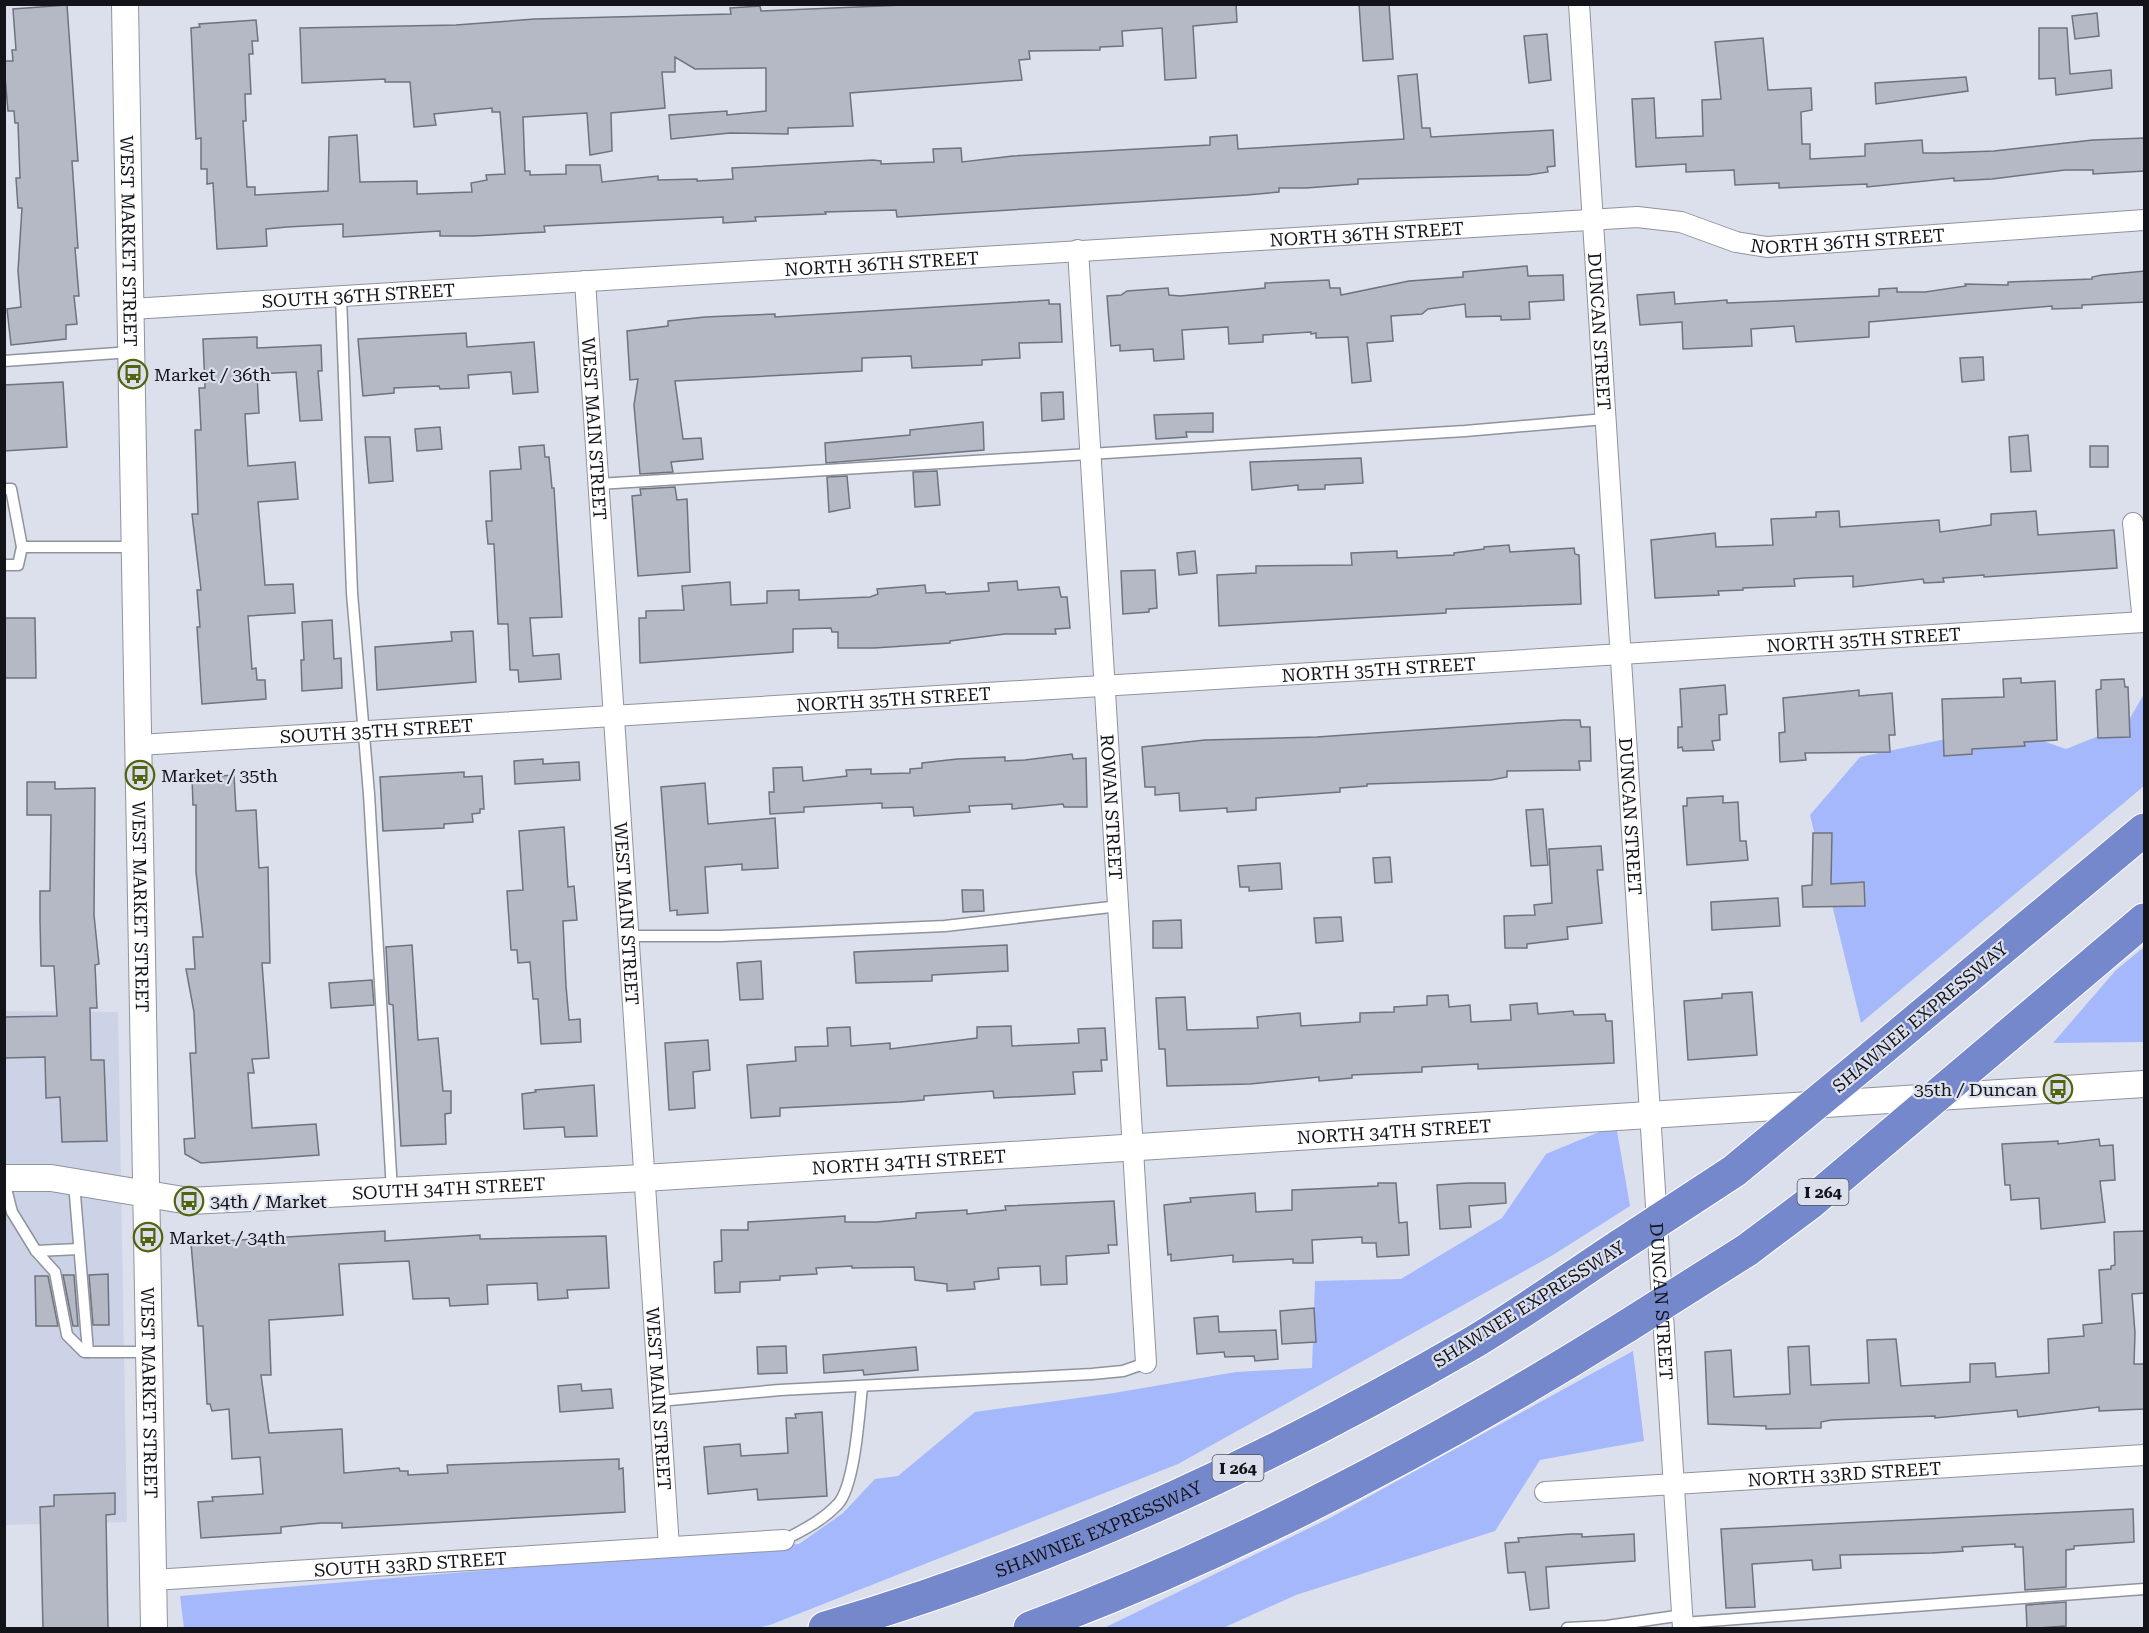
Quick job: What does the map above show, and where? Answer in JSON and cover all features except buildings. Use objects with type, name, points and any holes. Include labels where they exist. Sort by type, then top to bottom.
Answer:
[{"type":"highway","name":"SHAWNEE EXPRESSWAY","points":[[825,1629],[1051,1550],[1113,1525],[1244,1465],[1344,1415],[1476,1341],[1734,1171],[2145,830]]},
{"type":"highway","name":"I 264","points":[[1030,1629],[1238,1542],[1380,1472],[1517,1395],[1747,1250],[1810,1202],[2145,920]]},
{"type":"street","name":"WEST MARKET STREET","points":[[125,4],[154,1629]]},
{"type":"street","name":"DUNCAN STREET","points":[[1579,4],[1683,1622]]},
{"type":"street","name":"NORTH 36TH STREET","points":[[585,281],[1637,217],[1681,222],[1736,242],[1767,247],[2145,220]]},
{"type":"street","name":"ROWAN STREET","points":[[1078,250],[1146,1363]]},
{"type":"street","name":"SOUTH 36TH STREET","points":[[131,309],[585,281]]},
{"type":"street","name":"WEST MAIN STREET","points":[[585,281],[669,1547]]},
{"type":"street","points":[[2133,524],[2144,622]]},
{"type":"street","name":"NORTH 35TH STREET","points":[[614,716],[2144,622]]},
{"type":"street","name":"SOUTH 35TH STREET","points":[[139,745],[614,716]]},
{"type":"street","name":"NORTH 34TH STREET","points":[[644,1178],[2145,1084]]},
{"type":"street","name":"SOUTH 34TH STREET","points":[[4,1179],[51,1178],[189,1201],[644,1178]]},
{"type":"street","name":"NORTH 33RD STREET","points":[[1545,1492],[2145,1455]]},
{"type":"street","points":[[669,1547],[784,1540]]},
{"type":"street","name":"SOUTH 33RD STREET","points":[[153,1580],[669,1547]]},
{"type":"lane","points":[[341,296],[352,593],[369,794],[392,1191]]},
{"type":"lane","points":[[4,361],[132,352]]},
{"type":"lane","points":[[598,484],[1465,431],[1605,419]]},
{"type":"lane","points":[[4,489],[11,489],[22,547],[18,565],[4,566]]},
{"type":"lane","points":[[22,547],[136,547]]},
{"type":"lane","points":[[628,936],[721,936],[945,926],[1119,906]]},
{"type":"lane","points":[[4,1179],[12,1212],[36,1251],[55,1272],[67,1335],[84,1352],[150,1352]]},
{"type":"lane","points":[[74,1182],[88,1352]]},
{"type":"lane","points":[[36,1251],[79,1249]]},
{"type":"lane","points":[[659,1401],[780,1390],[1092,1374],[1123,1371],[1146,1363]]},
{"type":"lane","points":[[784,1540],[817,1523],[839,1502],[848,1482],[862,1387]]},
{"type":"lane","points":[[1567,1629],[2145,1589]]},
{"type":"shaded area","points":[[2144,694],[2144,786],[1861,1023],[1810,815],[1860,757],[2003,727],[2066,749],[2126,725]]},
{"type":"shaded area","points":[[2144,947],[2144,1042],[2053,1043],[2116,970]]},
{"type":"shaded area","points":[[4,1011],[118,1012],[127,1522],[5,1525]]},
{"type":"shaded area","points":[[1616,1125],[1630,1206],[1553,1255],[1178,1464],[770,1625],[756,1628],[184,1628],[180,1596],[799,1544],[843,1513],[875,1479],[898,1476],[975,1412],[1114,1393],[1236,1372],[1312,1368],[1315,1281],[1401,1279],[1502,1218],[1546,1154]]},
{"type":"shaded area","points":[[1633,1351],[1644,1441],[1540,1460],[1495,1531],[1296,1595],[1223,1628],[1104,1628],[1328,1519]]},
{"type":"place","name":"Market / 36th","points":[[133,374]]},
{"type":"place","name":"Market / 35th","points":[[140,775]]},
{"type":"place","name":"35th / Duncan","points":[[2058,1089]]},
{"type":"place","name":"34th / Market","points":[[189,1201]]},
{"type":"place","name":"Market / 34th","points":[[148,1237]]}]
